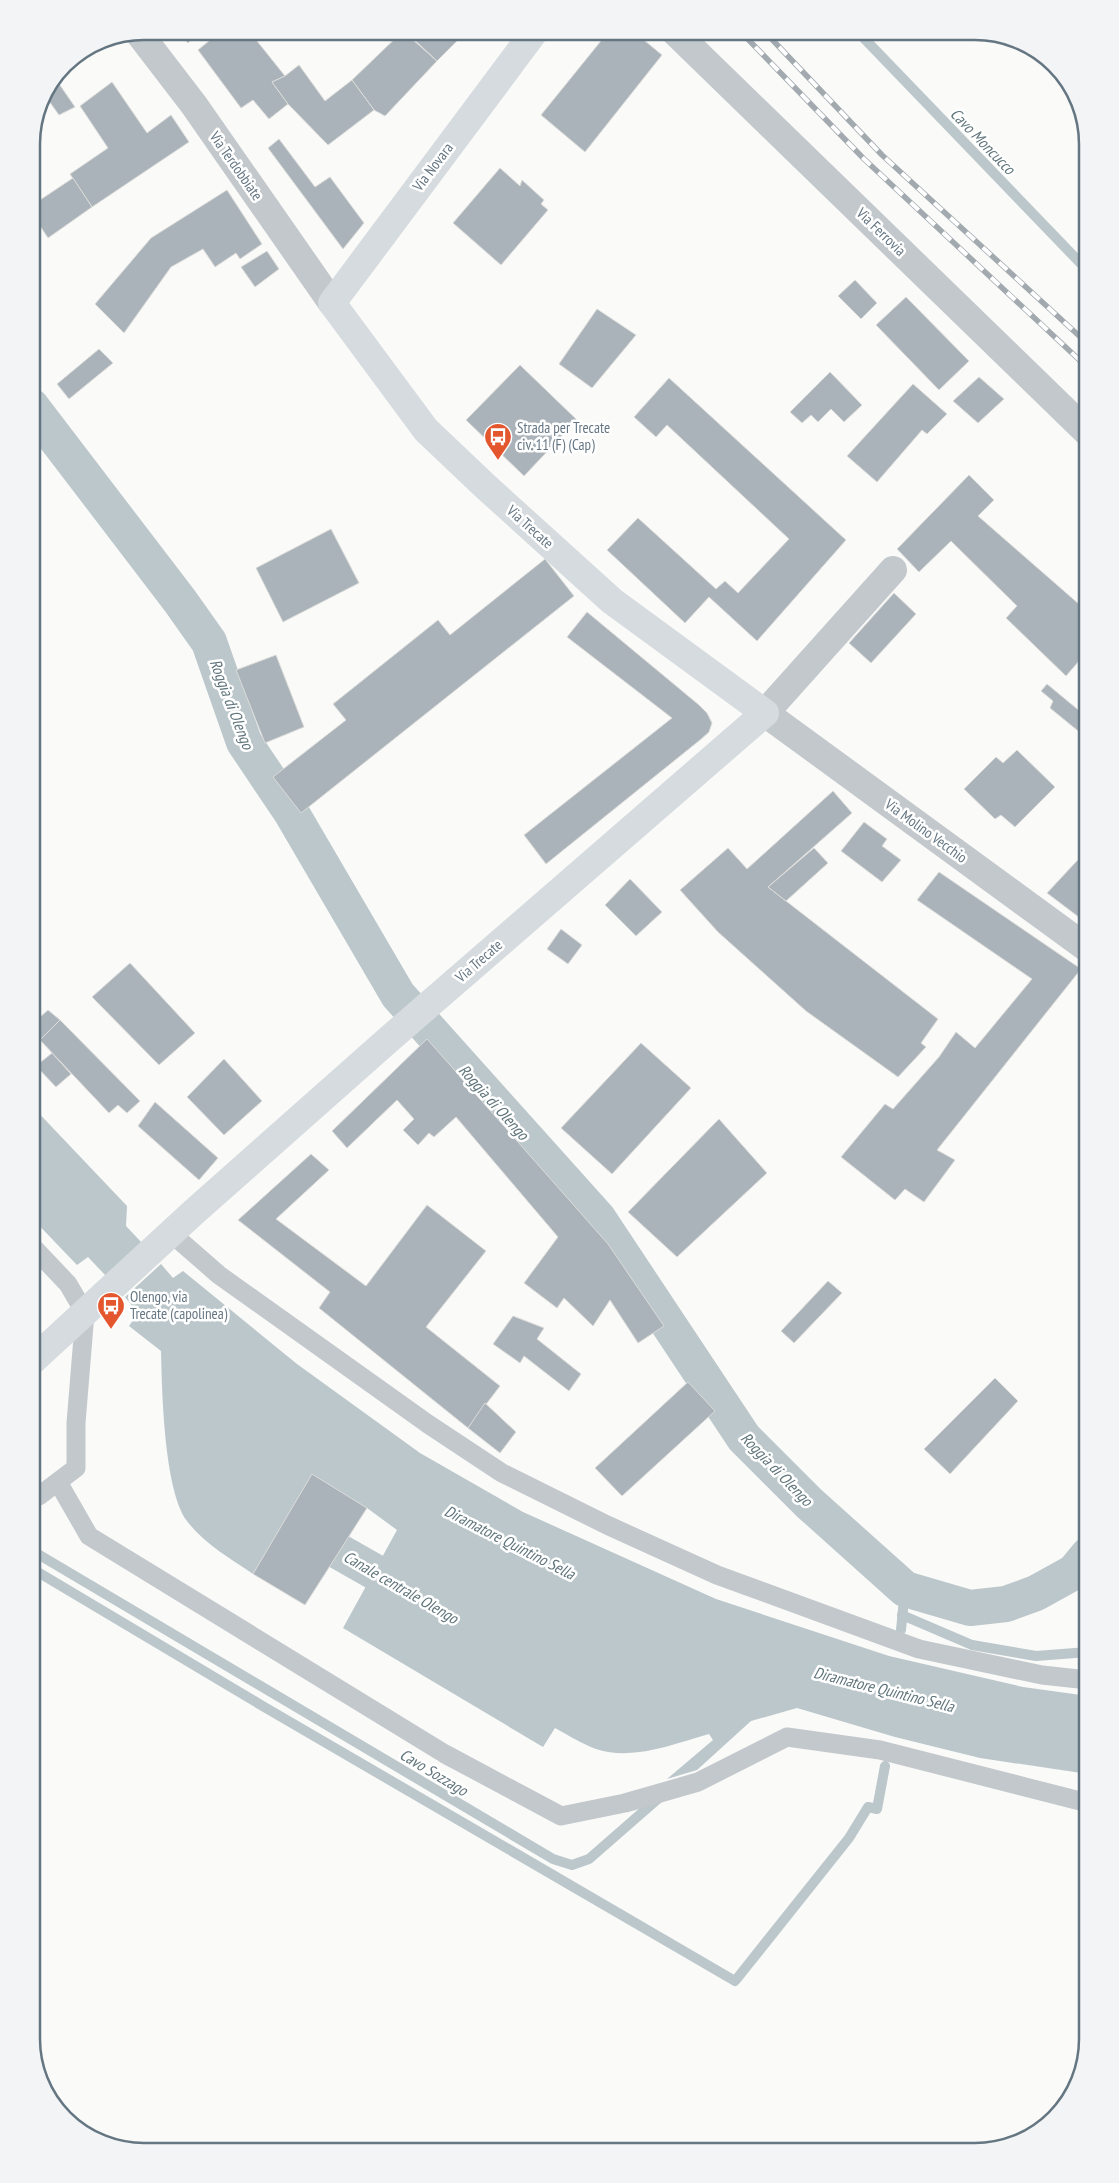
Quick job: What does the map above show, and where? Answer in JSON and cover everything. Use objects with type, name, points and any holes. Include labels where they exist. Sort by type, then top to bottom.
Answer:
[{"type":"main road","name":"Via Novara","points":[[332,302],[528,40]]},
{"type":"main road","name":"Via Trecate","points":[[40,1354],[152,1253],[195,1211],[440,994],[765,713],[612,601],[426,430],[332,302]]},
{"type":"street","name":"Via Terdobbiate","points":[[144,40],[194,105],[332,302]]},
{"type":"street","name":"Via Ferrovia","points":[[683,40],[1079,424]]},
{"type":"street","name":"Via Trecate","points":[[765,713],[893,570]]},
{"type":"street","name":"Via Molino Vecchio","points":[[765,713],[1079,942]]},
{"type":"lane","points":[[172,1234],[218,1275],[428,1424],[502,1473],[607,1525],[717,1575],[919,1649],[1042,1675],[1079,1679]]},
{"type":"lane","points":[[40,1254],[68,1284],[85,1313],[76,1422],[76,1468],[40,1495]]},
{"type":"lane","points":[[58,1482],[89,1536],[444,1754],[561,1816],[625,1803],[698,1782],[786,1737],[880,1750],[1079,1801]]},
{"type":"water","points":[[40,1114],[127,1206],[126,1226],[142,1243],[106,1276],[88,1257],[77,1265],[40,1226]]},
{"type":"water","name":"Diramatore Quintino Sella","points":[[161,1264],[173,1278],[183,1271],[297,1364],[420,1453],[523,1512],[716,1599],[889,1656],[1023,1687],[1079,1695],[1079,1773],[980,1758],[895,1737],[797,1708],[751,1721],[697,1770],[667,1779],[713,1740],[709,1734],[653,1750],[625,1753],[596,1749],[555,1728],[543,1747],[343,1628],[397,1530],[367,1508],[312,1475],[253,1574],[201,1537],[187,1521],[179,1506],[173,1487],[166,1439],[161,1351],[129,1326],[138,1313],[125,1297]]},
{"type":"building","points":[[210,40],[256,40],[285,76],[272,82],[288,104],[269,119],[253,100],[241,108],[198,50]]},
{"type":"building","points":[[394,40],[413,40],[437,61],[385,116],[374,110],[352,80]]},
{"type":"building","points":[[415,40],[458,40],[437,61]]},
{"type":"building","points":[[602,40],[644,40],[662,55],[585,152],[541,115]]},
{"type":"building","points":[[299,65],[325,101],[352,80],[374,110],[328,145],[288,104],[272,82],[285,76]]},
{"type":"building","points":[[112,82],[147,133],[171,115],[189,142],[92,207],[70,174],[108,148],[80,106]]},
{"type":"building","points":[[59,84],[75,107],[59,115],[49,101]]},
{"type":"building","points":[[279,139],[315,187],[330,177],[364,223],[343,249],[268,148]]},
{"type":"building","points":[[500,168],[520,186],[522,180],[544,200],[541,204],[548,210],[501,265],[453,223]]},
{"type":"building","points":[[73,178],[92,207],[48,238],[40,226],[40,200]]},
{"type":"building","points":[[227,190],[262,244],[240,259],[236,253],[215,267],[203,249],[171,267],[124,333],[95,304],[151,238]]},
{"type":"building","points":[[267,251],[279,269],[255,287],[241,267]]},
{"type":"building","points":[[855,280],[877,303],[861,319],[838,296]]},
{"type":"building","points":[[906,297],[969,361],[939,390],[876,325]]},
{"type":"building","points":[[597,309],[636,335],[592,388],[559,364]]},
{"type":"building","points":[[99,349],[113,363],[69,399],[57,384]]},
{"type":"building","points":[[520,365],[577,420],[524,476],[466,420]]},
{"type":"building","points":[[830,372],[862,405],[844,422],[831,409],[818,422],[811,415],[802,423],[790,412]]},
{"type":"building","points":[[979,377],[1004,399],[978,423],[953,401]]},
{"type":"building","points":[[669,378],[846,540],[757,641],[709,597],[685,623],[607,550],[638,518],[716,589],[725,581],[738,593],[789,539],[667,425],[656,437],[634,417]]},
{"type":"building","points":[[913,384],[947,414],[927,434],[922,430],[877,482],[847,456]]},
{"type":"building","points":[[969,475],[994,500],[978,516],[1079,604],[1079,661],[1066,676],[1006,618],[1017,606],[951,541],[919,572],[897,549]]},
{"type":"building","points":[[331,529],[359,583],[283,622],[256,568]]},
{"type":"building","points":[[545,559],[574,596],[301,813],[273,777],[346,720],[333,704],[438,620],[450,635]]},
{"type":"building","points":[[894,593],[916,614],[871,663],[849,643]]},
{"type":"building","points":[[587,612],[699,705],[707,713],[712,723],[709,732],[700,740],[546,864],[524,835],[672,718],[567,637]]},
{"type":"building","points":[[276,655],[304,727],[265,743],[236,670]]},
{"type":"building","points":[[1047,684],[1079,711],[1079,732],[1050,708],[1053,701],[1041,691]]},
{"type":"building","points":[[1017,750],[1055,787],[1015,827],[1001,815],[995,819],[964,789],[996,757],[1003,763]]},
{"type":"building","points":[[833,791],[852,813],[768,887],[938,1019],[921,1043],[926,1047],[898,1077],[806,1011],[718,932],[680,890],[728,848],[747,869]]},
{"type":"building","points":[[864,822],[887,839],[882,846],[901,860],[882,882],[841,851]]},
{"type":"building","points":[[814,848],[828,863],[786,901],[768,887]]},
{"type":"building","points":[[1079,859],[1079,917],[1047,893]]},
{"type":"building","points":[[939,872],[1079,968],[1079,972],[937,1150],[955,1160],[924,1202],[905,1189],[895,1200],[841,1157],[885,1104],[893,1109],[939,1057],[956,1032],[975,1048],[1032,979],[917,900]]},
{"type":"building","points":[[630,879],[662,912],[636,936],[605,905]]},
{"type":"building","points":[[561,929],[582,945],[568,964],[547,949]]},
{"type":"building","points":[[130,963],[195,1033],[159,1065],[92,997]]},
{"type":"building","points":[[48,1010],[60,1020],[40,1040],[40,1017]]},
{"type":"building","points":[[60,1020],[140,1101],[127,1113],[118,1105],[109,1113],[40,1040]]},
{"type":"building","points":[[427,1039],[608,1244],[664,1326],[638,1343],[610,1300],[593,1326],[564,1298],[557,1308],[524,1283],[558,1237],[456,1117],[434,1137],[429,1133],[418,1145],[403,1130],[414,1119],[397,1100],[347,1148],[332,1131]]},
{"type":"building","points":[[641,1043],[691,1088],[612,1174],[561,1128]]},
{"type":"building","points":[[52,1053],[71,1074],[56,1087],[40,1070],[40,1063]]},
{"type":"building","points":[[224,1059],[262,1101],[224,1135],[187,1097]]},
{"type":"building","points":[[155,1102],[218,1158],[199,1180],[138,1126]]},
{"type":"building","points":[[719,1119],[767,1173],[677,1257],[628,1212]]},
{"type":"building","points":[[311,1154],[329,1170],[276,1219],[366,1286],[427,1205],[486,1251],[426,1327],[500,1386],[468,1428],[319,1308],[330,1292],[238,1220]]},
{"type":"building","points":[[828,1281],[842,1293],[794,1343],[781,1331]]},
{"type":"building","points":[[513,1316],[544,1328],[537,1339],[581,1374],[569,1391],[524,1356],[520,1363],[493,1344]]},
{"type":"building","points":[[995,1378],[1018,1401],[950,1474],[924,1449]]},
{"type":"building","points":[[688,1382],[715,1411],[622,1496],[595,1468]]},
{"type":"building","points":[[485,1403],[516,1432],[500,1453],[468,1428]]},
{"type":"building","points":[[312,1474],[367,1508],[305,1605],[253,1574]]},
{"type":"waterway","name":"Cavo Moncucco","points":[[866,40],[1079,262]]},
{"type":"waterway","name":"Roggia di Olengo","points":[[40,418],[180,601],[209,642],[244,742],[291,812],[398,995],[598,1218],[744,1438],[809,1503],[905,1589],[970,1608],[1006,1604],[1036,1593],[1074,1572],[1079,1566]]},
{"type":"waterway","name":"Canale centrale Olengo","points":[[296,1527],[417,1596]]},
{"type":"waterway","name":"Cavo Sozzago","points":[[40,1555],[553,1859],[572,1865],[589,1859],[660,1797]]},
{"type":"waterway","points":[[40,1573],[266,1708],[735,1981],[849,1838],[868,1807],[877,1809],[885,1766]]},
{"type":"waterway","points":[[901,1630],[905,1589]]},
{"type":"waterway","points":[[902,1615],[972,1645],[1036,1656],[1079,1653]]},
{"type":"railway","points":[[749,40],[864,159],[1079,360]]},
{"type":"railway","points":[[773,40],[882,155],[1079,336]]},
{"type":"place","name":"Strada per Trecate civ. 11 (F) (Cap)","points":[[498,461]]},
{"type":"place","name":"Olengo, via Trecate (capolinea)","points":[[111,1330]]}]
